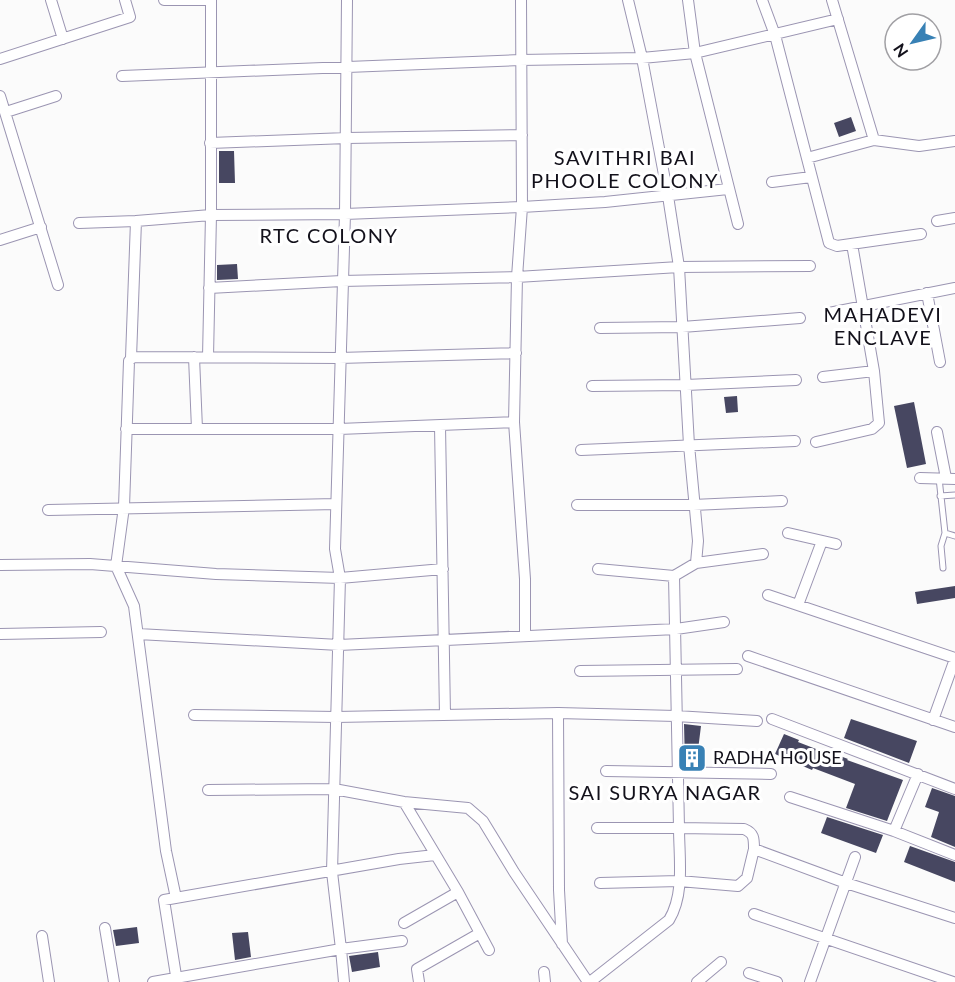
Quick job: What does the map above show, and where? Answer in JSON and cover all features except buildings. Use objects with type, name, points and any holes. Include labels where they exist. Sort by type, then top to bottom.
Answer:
[{"type":"street","points":[[51,0],[63,39]]},
{"type":"street","points":[[0,59],[130,17],[125,0]]},
{"type":"street","points":[[164,0],[211,0],[211,215],[208,357]]},
{"type":"street","points":[[344,982],[332,872],[339,645],[340,578],[335,549],[347,138],[347,0]]},
{"type":"street","points":[[521,0],[522,207],[517,277],[514,422],[525,579],[525,636]]},
{"type":"street","points":[[628,0],[642,58],[679,267],[688,445],[698,541],[696,563]]},
{"type":"street","points":[[688,0],[695,53],[738,224]]},
{"type":"street","points":[[762,0],[775,35],[829,243],[837,246],[921,234]]},
{"type":"street","points":[[832,0],[874,140]]},
{"type":"street","points":[[122,76],[520,60],[642,58],[695,53],[838,20]]},
{"type":"street","points":[[0,96],[58,285]]},
{"type":"street","points":[[6,112],[56,96]]},
{"type":"street","points":[[210,143],[522,135]]},
{"type":"street","points":[[807,158],[874,140],[919,146],[955,141]]},
{"type":"street","points":[[772,182],[811,177]]},
{"type":"street","points":[[79,223],[211,215],[345,214],[522,207],[728,189]]},
{"type":"street","points":[[938,221],[955,218]]},
{"type":"street","points":[[136,221],[131,358],[128,364],[124,507],[116,566],[134,606],[166,851],[176,898]]},
{"type":"street","points":[[0,240],[41,227]]},
{"type":"street","points":[[816,442],[877,427],[879,423],[874,370],[852,244]]},
{"type":"street","points":[[209,288],[342,281],[517,277],[679,267],[810,266]]},
{"type":"street","points":[[829,313],[955,288]]},
{"type":"street","points":[[927,293],[940,362]]},
{"type":"street","points":[[600,328],[682,327],[800,318]]},
{"type":"street","points":[[131,358],[339,358],[516,353]]},
{"type":"street","points":[[195,357],[197,429]]},
{"type":"street","points":[[823,377],[874,370]]},
{"type":"street","points":[[592,386],[796,380]]},
{"type":"street","points":[[126,429],[339,429],[514,422]]},
{"type":"street","points":[[440,426],[446,715]]},
{"type":"street","points":[[920,478],[947,478],[937,432]]},
{"type":"street","points":[[581,450],[795,441]]},
{"type":"street","points":[[577,505],[693,505],[782,501]]},
{"type":"street","points":[[48,510],[336,504]]},
{"type":"street","points":[[788,533],[836,544]]},
{"type":"street","points":[[798,605],[822,541]]},
{"type":"street","points":[[598,569],[674,576],[696,563],[763,554]]},
{"type":"street","points":[[0,565],[90,564],[216,574],[340,578],[443,568]]},
{"type":"street","points":[[208,790],[334,789],[404,802],[468,808],[483,821],[562,945],[589,982],[669,920],[676,909],[679,881],[679,772],[674,576]]},
{"type":"street","points":[[768,595],[955,658],[933,720]]},
{"type":"street","points":[[138,634],[339,645],[676,629],[724,622]]},
{"type":"street","points":[[0,634],[101,632]]},
{"type":"street","points":[[748,656],[955,727]]},
{"type":"street","points":[[580,671],[737,669]]},
{"type":"street","points":[[558,713],[559,890],[562,945]]},
{"type":"street","points":[[194,715],[336,717],[558,713],[757,720]]},
{"type":"street","points":[[772,719],[955,789]]},
{"type":"street","points":[[606,771],[771,774]]},
{"type":"street","points":[[894,831],[918,774]]},
{"type":"street","points":[[790,796],[894,831],[955,855]]},
{"type":"street","points":[[404,802],[458,892],[489,950]]},
{"type":"street","points":[[597,828],[744,829],[754,837],[754,849],[747,878],[738,886],[679,881],[600,883]]},
{"type":"street","points":[[754,849],[955,918]]},
{"type":"street","points":[[177,980],[164,900],[399,859],[435,855]]},
{"type":"street","points":[[810,982],[855,857]]},
{"type":"street","points":[[404,923],[458,892]]},
{"type":"street","points":[[754,914],[953,982]]},
{"type":"street","points":[[105,928],[114,982]]},
{"type":"street","points":[[419,982],[417,969],[480,933]]},
{"type":"street","points":[[42,936],[49,982]]},
{"type":"street","points":[[153,982],[177,980],[341,949],[402,941]]},
{"type":"street","points":[[697,982],[721,962]]},
{"type":"street","points":[[748,973],[777,982]]},
{"type":"lane","points":[[943,568],[940,546],[945,533],[940,496],[947,478]]},
{"type":"lane","points":[[940,496],[955,495]]},
{"type":"lane","points":[[945,533],[955,536]]},
{"type":"place","name":"RADHA HOUSE","points":[[692,758]]},
{"type":"district","name":"SAVITHRI BAI PHOOLE COLONY","points":[[625,170]]},
{"type":"district","name":"RTC COLONY","points":[[329,236]]},
{"type":"district","name":"MAHADEVI ENCLAVE","points":[[883,326]]},
{"type":"district","name":"SAI SURYA NAGAR","points":[[665,793]]}]
